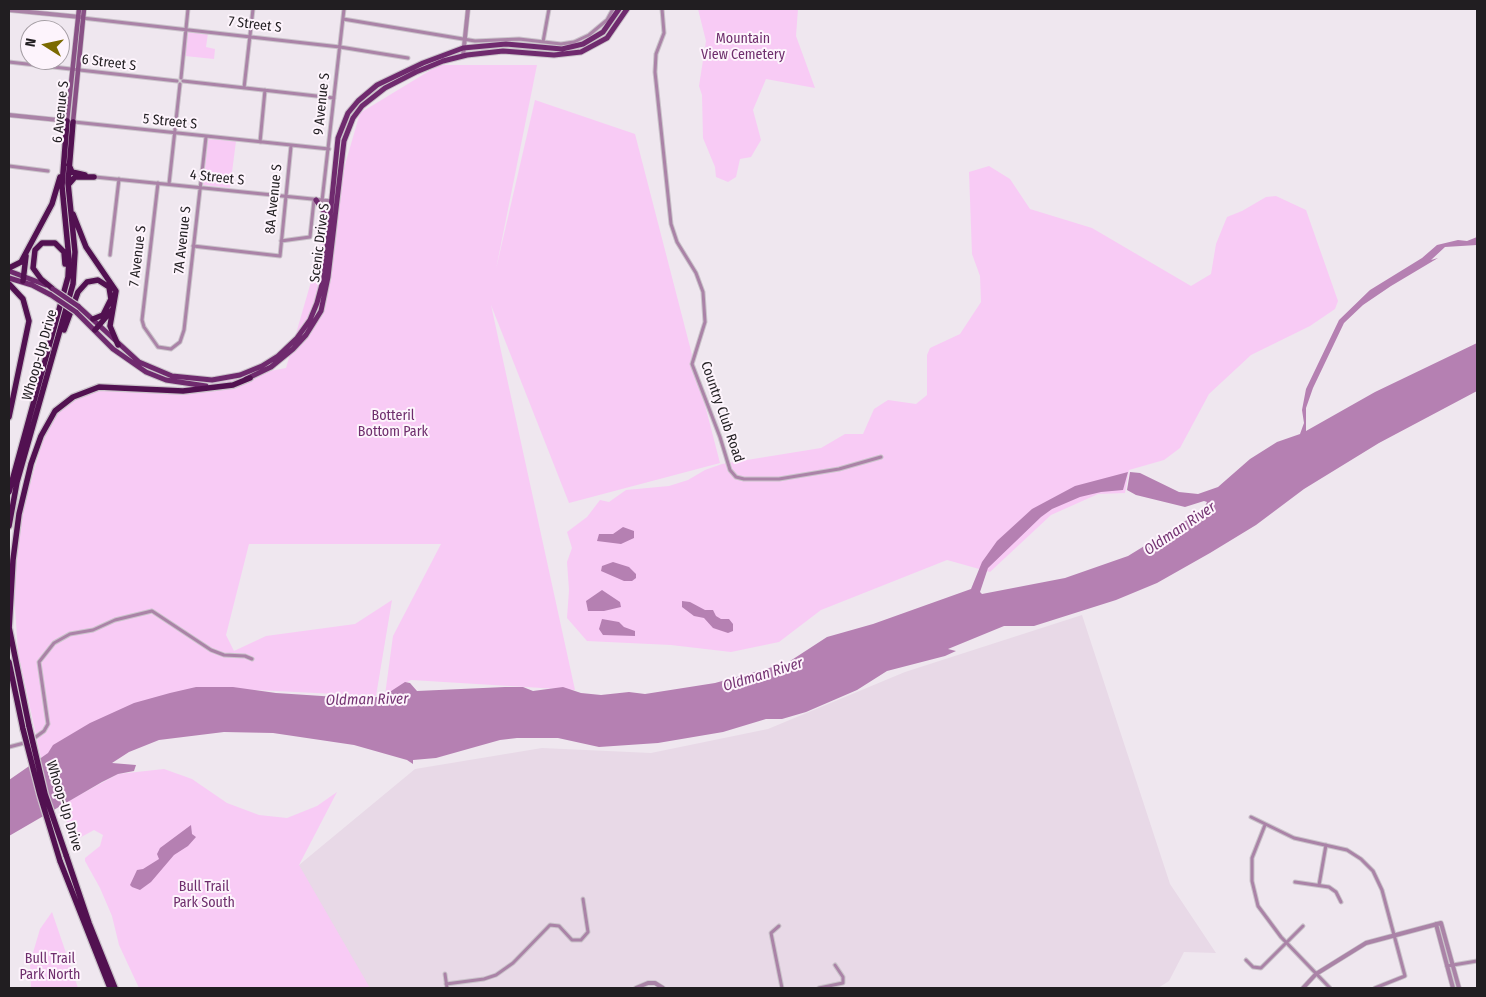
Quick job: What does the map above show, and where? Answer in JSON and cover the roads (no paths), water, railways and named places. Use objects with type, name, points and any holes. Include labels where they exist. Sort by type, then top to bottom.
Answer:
[{"type":"highway","name":"6 Avenue S","points":[[68,189],[70,122]]},
{"type":"highway","name":"6 Avenue S","points":[[62,170],[70,122]]},
{"type":"highway","points":[[68,163],[72,172],[94,176]]},
{"type":"highway","points":[[9,270],[21,262],[52,204],[62,170]]},
{"type":"highway","name":"Whoop-Up Drive","points":[[9,492],[65,291],[69,268],[62,170]]},
{"type":"highway","points":[[68,189],[72,178],[94,176]]},
{"type":"highway","name":"Whoop-Up Drive","points":[[9,526],[17,482],[74,274],[75,252],[68,189]]},
{"type":"highway","points":[[68,199],[78,230],[86,247],[114,285],[117,296],[110,326],[118,344]]},
{"type":"highway","points":[[50,345],[65,264],[61,248],[55,243],[47,242],[42,243],[35,250],[33,268],[52,292]]},
{"type":"highway","points":[[23,278],[28,247]]},
{"type":"highway","points":[[49,369],[78,292],[87,282],[98,280],[109,287],[111,299],[103,314],[93,319]]},
{"type":"highway","points":[[9,284],[23,298],[29,321],[9,417]]},
{"type":"highway","points":[[97,328],[115,306]]},
{"type":"highway","points":[[9,630],[12,560],[18,514],[31,464],[41,436],[55,411],[73,396],[99,386],[183,391],[233,385],[250,378]]},
{"type":"highway","name":"Whoop-Up Drive","points":[[9,625],[26,727],[40,795],[60,861],[110,988]]},
{"type":"highway","name":"Whoop-Up Drive","points":[[9,662],[45,794],[89,923],[115,988]]},
{"type":"highway","points":[[9,675],[26,727]]},
{"type":"main road","name":"6 Avenue S","points":[[70,122],[80,18],[79,9]]},
{"type":"main road","name":"6 Avenue S","points":[[80,18],[84,9]]},
{"type":"main road","name":"Scenic Drive S","points":[[9,270],[52,292],[93,319],[97,328],[113,349],[134,365],[166,380],[209,386],[250,378],[271,367],[293,349],[306,335],[321,311],[328,277],[340,130],[348,113],[358,101],[377,85],[422,63],[463,48],[495,44],[562,49],[577,46],[588,42],[603,32],[619,9]]},
{"type":"main road","name":"Scenic Drive S","points":[[77,309],[139,362],[156,370],[185,379],[226,379],[262,366],[286,348],[314,312],[324,277],[329,220],[334,202],[344,141],[353,118],[362,106],[385,88],[416,72],[443,61],[463,56],[503,51],[554,55],[581,52],[606,38],[627,9]]},
{"type":"main road","points":[[317,200],[329,220]]},
{"type":"main road","name":"Scenic Drive S","points":[[9,278],[23,278]]},
{"type":"street","points":[[169,184],[176,134],[188,9]]},
{"type":"street","points":[[244,88],[253,9]]},
{"type":"street","name":"9 Avenue S","points":[[281,241],[310,237],[329,149],[344,9]]},
{"type":"street","points":[[463,56],[468,9]]},
{"type":"street","points":[[543,42],[549,9]]},
{"type":"street","points":[[343,18],[475,41],[519,39],[565,43],[582,39],[599,28],[613,9]]},
{"type":"street","name":"Country Club Road","points":[[662,9],[664,33],[656,54],[655,72],[671,224],[677,242],[696,273],[703,292],[705,322],[693,354],[692,368],[720,437],[730,470],[736,477],[744,479],[780,479],[839,469],[880,457]]},
{"type":"street","name":"7 Street S","points":[[9,10],[250,36],[340,47],[408,58]]},
{"type":"street","name":"6 Street S","points":[[9,62],[334,98]]},
{"type":"street","points":[[260,142],[265,90]]},
{"type":"street","name":"5 Street S","points":[[9,114],[176,134],[329,149]]},
{"type":"street","name":"7A Avenue S","points":[[178,345],[183,332],[187,309],[206,137]]},
{"type":"street","name":"8A Avenue S","points":[[193,246],[280,256],[291,146]]},
{"type":"street","points":[[9,166],[48,171]]},
{"type":"street","name":"4 Street S","points":[[94,176],[334,202]]},
{"type":"street","points":[[110,255],[118,179]]},
{"type":"street","name":"7 Avenue S","points":[[158,183],[142,320],[146,330],[160,348],[172,349],[178,345]]},
{"type":"street","points":[[9,747],[28,742],[44,731],[47,726],[39,662],[54,643],[70,634],[93,630],[115,620],[149,611],[157,613],[211,650],[224,655],[244,656],[252,659]]},
{"type":"street","points":[[1251,817],[1294,838],[1347,850],[1369,866],[1380,884],[1405,976],[1375,988]]},
{"type":"street","points":[[1265,825],[1252,858],[1253,887],[1258,906],[1286,942],[1330,988]]},
{"type":"street","points":[[1319,885],[1326,845]]},
{"type":"street","points":[[1295,882],[1319,885],[1336,892],[1341,902]]},
{"type":"street","points":[[445,974],[447,986],[496,975],[513,963],[550,925],[560,926],[572,940],[581,940],[588,932],[583,899]]},
{"type":"street","points":[[1304,988],[1316,974],[1366,943],[1394,934],[1442,923],[1459,988]]},
{"type":"street","points":[[1436,924],[1453,988]]},
{"type":"street","points":[[779,926],[771,933],[782,988]]},
{"type":"street","points":[[1246,960],[1253,968],[1261,968],[1303,926]]},
{"type":"street","points":[[1447,966],[1477,961]]},
{"type":"street","points":[[819,988],[842,983],[843,977],[834,965]]},
{"type":"street","points":[[636,988],[648,982],[655,983],[663,988]]},
{"type":"water","name":"Oldman River","points":[[1477,237],[1477,245],[1445,247],[1431,260],[1438,258],[1363,305],[1344,323],[1313,388],[1306,408],[1306,431],[1375,392],[1477,343],[1477,391],[1379,443],[1304,489],[1256,525],[1210,553],[1157,583],[1116,600],[1034,626],[1004,626],[948,649],[956,651],[945,656],[887,671],[857,690],[806,712],[782,719],[766,719],[723,732],[658,743],[599,747],[558,738],[517,738],[500,740],[436,758],[413,760],[413,764],[407,760],[354,745],[273,733],[224,732],[159,740],[129,752],[112,763],[136,765],[134,771],[118,774],[102,782],[9,836],[9,780],[48,753],[53,745],[90,723],[134,703],[170,693],[196,687],[233,687],[276,693],[368,699],[385,695],[405,682],[410,683],[417,691],[523,687],[533,691],[563,687],[581,693],[601,695],[629,692],[645,694],[715,683],[787,663],[827,637],[873,624],[971,589],[982,562],[997,541],[1032,509],[1075,486],[1128,472],[1123,490],[1101,492],[1080,497],[1052,509],[1041,517],[988,568],[980,592],[982,594],[1065,578],[1128,556],[1203,510],[1207,502],[1204,501],[1185,507],[1136,495],[1127,490],[1130,472],[1140,473],[1179,492],[1198,494],[1218,487],[1250,459],[1277,442],[1300,434],[1304,423],[1302,410],[1306,389],[1339,320],[1370,290],[1422,258],[1437,245],[1458,240],[1467,241]]},
{"type":"water","points":[[623,527],[634,531],[634,538],[621,544],[597,541],[599,534],[613,534]]},
{"type":"water","points":[[613,562],[629,567],[636,574],[636,578],[632,581],[624,581],[601,571],[602,566]]},
{"type":"water","points":[[602,590],[620,602],[621,607],[604,611],[588,611],[586,601]]},
{"type":"water","points":[[682,601],[690,602],[705,610],[713,610],[716,616],[721,619],[729,619],[733,624],[733,631],[728,633],[713,628],[704,618],[694,616],[682,607]]},
{"type":"water","points":[[602,619],[619,622],[624,627],[635,631],[635,636],[603,635],[599,629]]},
{"type":"water","points":[[191,825],[192,834],[196,837],[188,846],[174,855],[151,882],[140,890],[132,887],[130,885],[137,870],[143,869],[159,859],[157,854],[160,848]]},
{"type":"park label","name":"Mountain View Cemetery","points":[[743,48]]},
{"type":"park label","name":"Botteril Bottom Park","points":[[393,424]]},
{"type":"park label","name":"Bull Trail Park South","points":[[204,896]]},
{"type":"park label","name":"Bull Trail Park North","points":[[50,968]]}]
